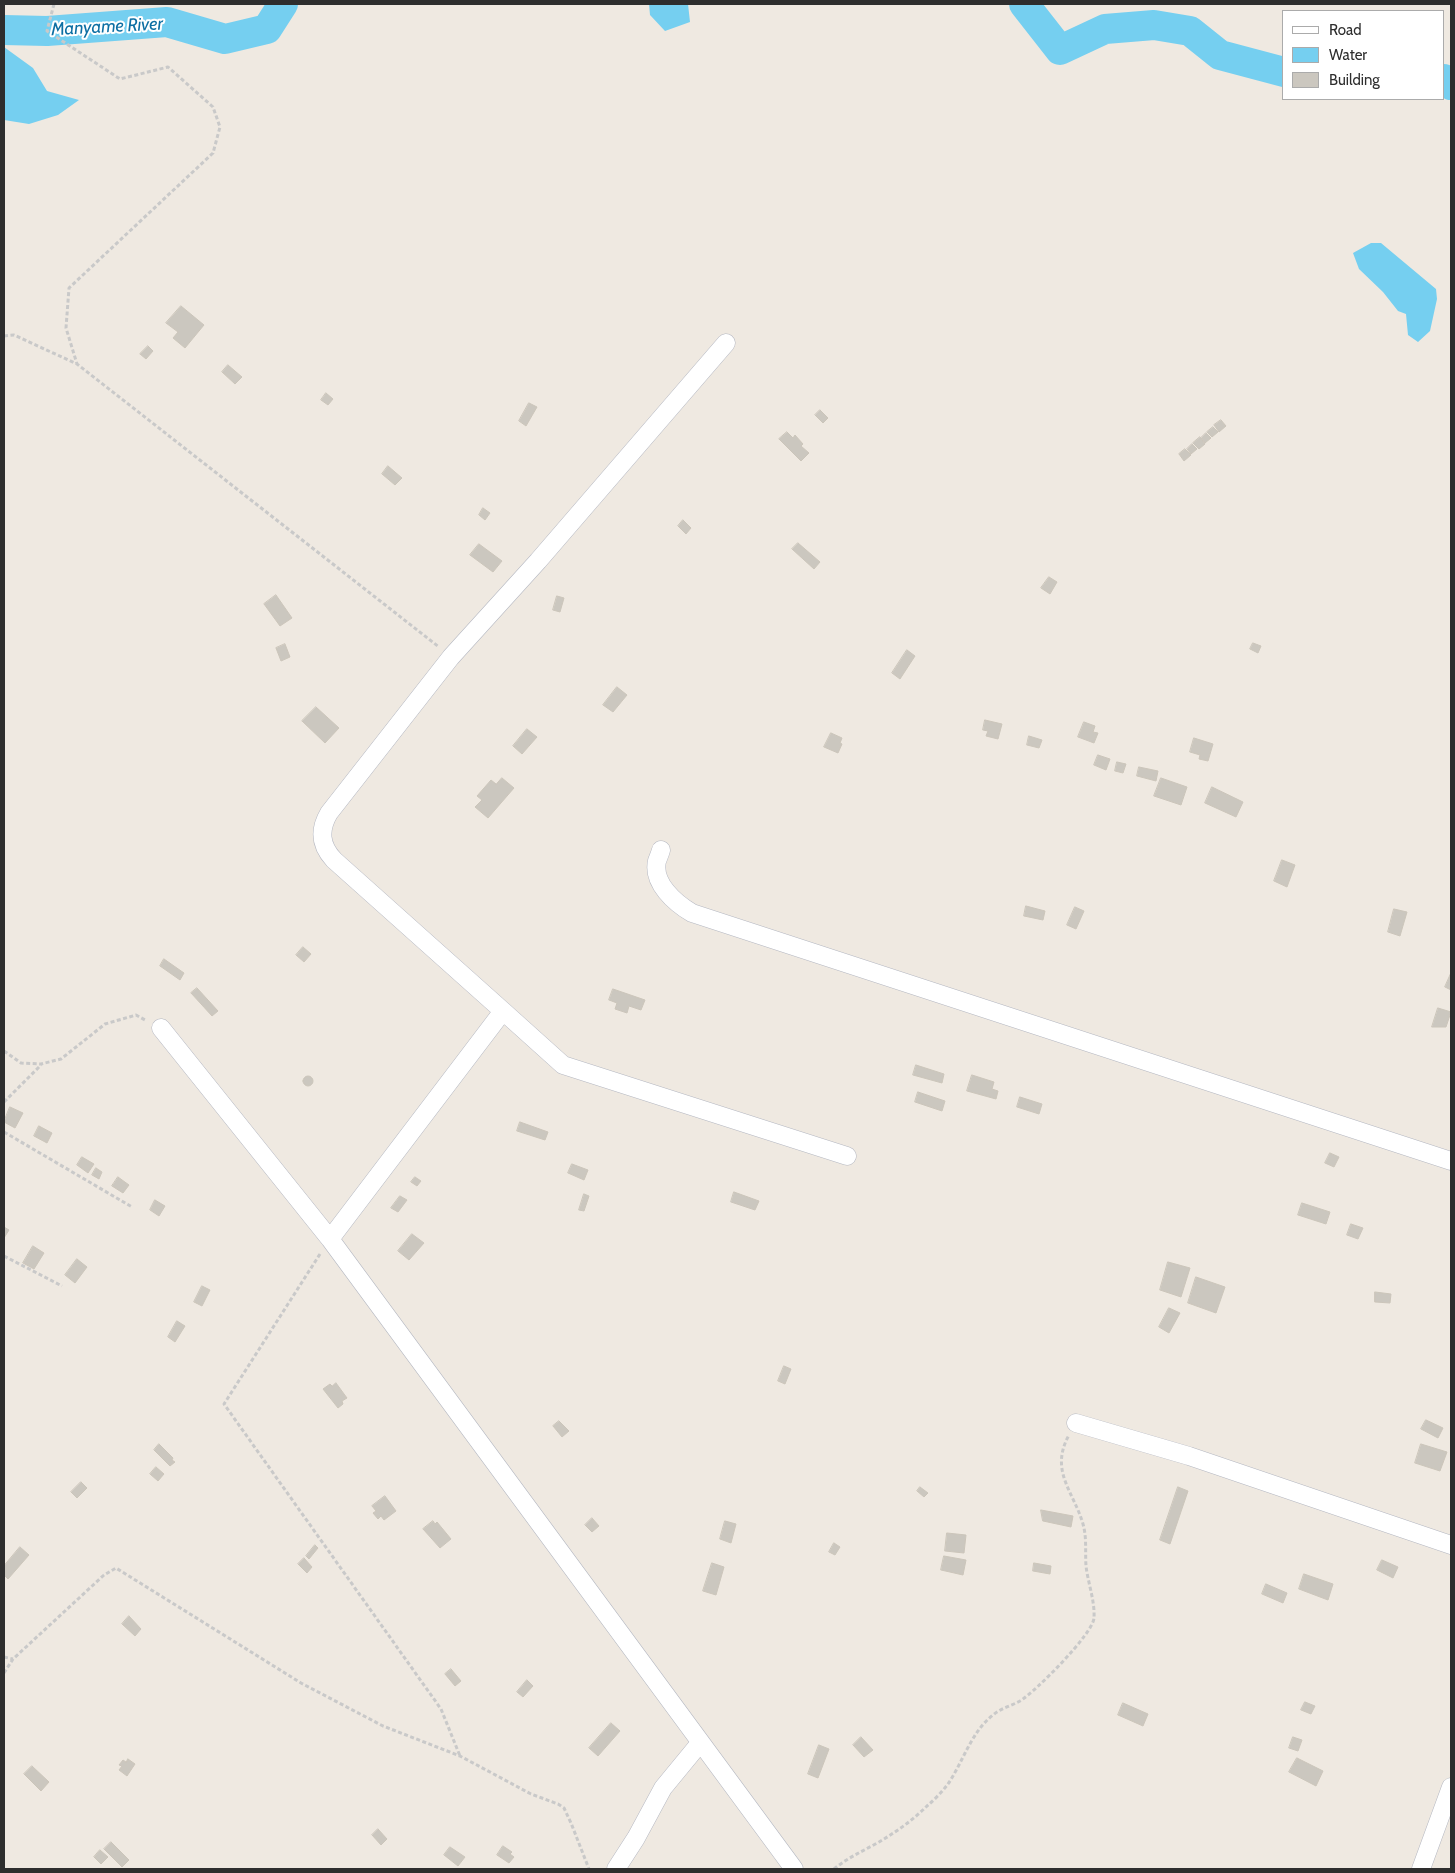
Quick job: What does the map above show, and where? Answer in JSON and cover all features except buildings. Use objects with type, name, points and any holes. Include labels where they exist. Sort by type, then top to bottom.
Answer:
[{"type":"street","points":[[726,343],[538,561],[451,657],[329,813],[321,832],[322,842],[334,860],[564,1066],[847,1156]]},
{"type":"street","points":[[662,850],[656,863],[664,889],[672,898],[692,912],[1451,1162]]},
{"type":"street","points":[[330,1239],[503,1011]]},
{"type":"street","points":[[161,1028],[330,1239],[794,1869]]},
{"type":"street","points":[[1076,1422],[1189,1456],[1451,1545]]},
{"type":"street","points":[[616,1869],[636,1838],[662,1788],[700,1743]]},
{"type":"street","points":[[1421,1869],[1451,1787]]},
{"type":"path","points":[[54,4],[47,31],[120,79],[168,67],[213,107],[220,127],[213,153],[70,288],[66,328],[77,364]]},
{"type":"path","points":[[4,336],[14,335],[77,364],[451,657]]},
{"type":"path","points":[[4,1051],[21,1063],[41,1064],[61,1059],[104,1024],[136,1015],[161,1028]]},
{"type":"path","points":[[4,1102],[41,1064]]},
{"type":"path","points":[[4,1132],[132,1207]]},
{"type":"path","points":[[330,1239],[224,1404],[441,1709],[460,1756]]},
{"type":"path","points":[[4,1256],[62,1286]]},
{"type":"path","points":[[834,1869],[881,1841],[927,1807],[947,1785],[970,1743],[986,1721],[1005,1707],[1019,1702],[1034,1691],[1080,1643],[1094,1620],[1086,1566],[1086,1538],[1082,1522],[1066,1486],[1061,1467],[1062,1451],[1076,1422]]},
{"type":"path","points":[[4,1673],[13,1659],[98,1580],[116,1568],[301,1683],[383,1726],[460,1756],[531,1794],[558,1804],[564,1808],[589,1869]]},
{"type":"path","points":[[4,1657],[13,1659]]},
{"type":"water","points":[[649,4],[688,4],[690,22],[665,31],[650,15]]},
{"type":"water","points":[[4,47],[33,68],[47,91],[79,100],[58,115],[29,124],[4,120]]},
{"type":"water","points":[[1371,243],[1381,243],[1436,289],[1437,299],[1430,331],[1418,342],[1408,335],[1406,314],[1398,311],[1383,292],[1359,269],[1353,253]]},
{"type":"waterway","name":"Manyame River","points":[[4,30],[47,31],[167,22],[225,39],[267,29],[283,4]]},
{"type":"waterway","name":"Manyame River","points":[[1024,4],[1060,50],[1105,29],[1154,25],[1190,31],[1220,55],[1282,71]]},
{"type":"waterway","name":"Manyame River","points":[[1445,80],[1451,85]]}]
